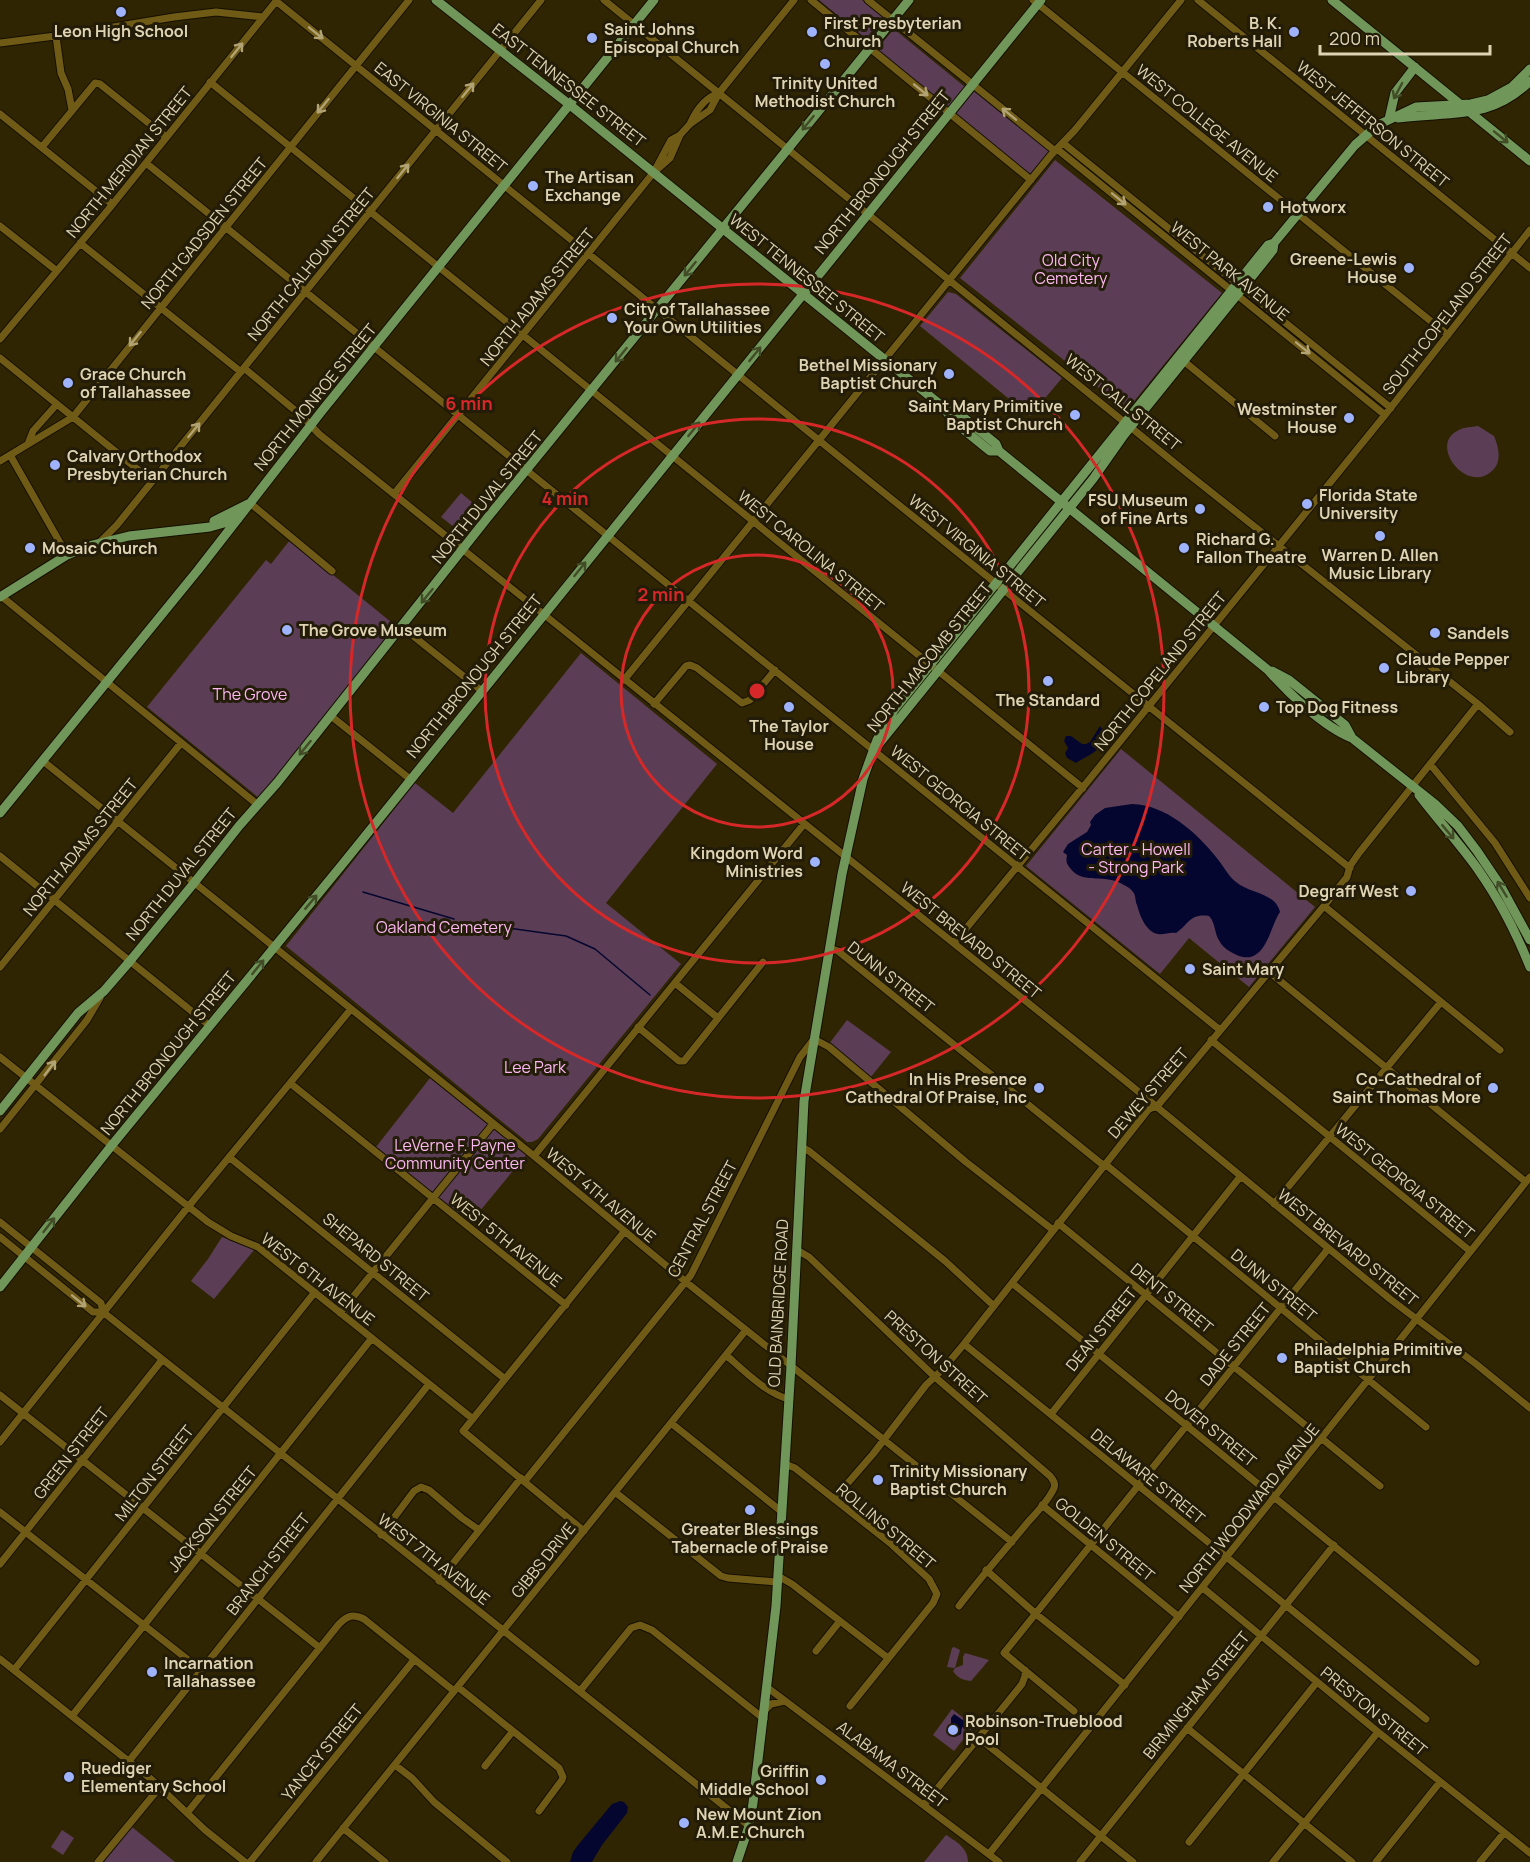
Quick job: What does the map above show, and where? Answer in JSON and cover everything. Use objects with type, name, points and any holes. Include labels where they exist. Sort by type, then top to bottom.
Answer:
[{"type":"main road","name":"EAST TENNESSEE STREET","points":[[436,0],[654,172]]},
{"type":"main road","name":"NORTH MONROE STREET","points":[[0,813],[107,683],[311,425],[654,0]]},
{"type":"main road","name":"NORTH DUVAL STREET","points":[[0,1111],[78,1013],[104,991],[130,961],[331,716],[722,228],[909,0]]},
{"type":"main road","points":[[1332,0],[1530,160]]},
{"type":"main road","name":"NORTH BRONOUGH STREET","points":[[0,1287],[112,1145],[973,84],[1037,1]]},
{"type":"main road","points":[[1415,67],[1395,93],[1389,119],[1486,109],[1500,104],[1530,81]]},
{"type":"main road","name":"NORTH MACOMB STREET","points":[[874,750],[887,720],[934,668],[1065,505],[1093,479],[1128,424],[1237,289],[1268,244],[1274,243],[1355,145],[1365,135],[1389,119],[1416,107],[1461,105],[1479,102],[1503,93],[1517,83],[1530,69]]},
{"type":"main road","name":"WEST TENNESSEE STREET","points":[[654,172],[942,406],[953,421],[990,451],[999,451],[1214,625],[1268,670],[1283,688],[1339,732],[1352,738],[1444,811],[1471,843],[1500,885],[1530,940]]},
{"type":"main road","points":[[206,527],[250,503]]},
{"type":"main road","points":[[0,597],[67,555],[99,543],[123,537],[206,527],[238,519]]},
{"type":"main road","points":[[206,527],[215,530],[220,542]]},
{"type":"main road","name":"OLD BAINBRIDGE ROAD","points":[[738,1862],[749,1826],[768,1688],[778,1579],[804,1101],[846,858],[863,779],[874,750]]},
{"type":"main road","name":"WEST TENNESSEE STREET","points":[[1412,786],[1490,887],[1530,967]]},
{"type":"street","name":"EAST VIRGINIA STREET","points":[[276,0],[589,254]]},
{"type":"street","name":"NORTH MERIDIAN STREET","points":[[0,339],[146,163],[276,0]]},
{"type":"street","name":"NORTH GADSDEN STREET","points":[[0,461],[73,417],[409,0]]},
{"type":"street","name":"NORTH CALHOUN STREET","points":[[99,543],[117,525],[541,0]]},
{"type":"street","name":"WEST CALL STREET","points":[[604,0],[1128,424],[1479,704],[1510,732]]},
{"type":"street","name":"NORTH ADAMS STREET","points":[[394,494],[654,172],[671,140],[680,135],[690,124],[695,112],[710,96],[719,93],[794,0]]},
{"type":"street","points":[[811,0],[1031,180]]},
{"type":"street","name":"WEST PARK AVENUE","points":[[868,0],[1198,263],[1275,314],[1391,408]]},
{"type":"street","points":[[624,680],[1031,180],[1181,0]]},
{"type":"street","name":"WEST JEFFERSON STREET","points":[[1198,0],[1530,268]]},
{"type":"street","name":"WEST COLLEGE AVENUE","points":[[1037,1],[1448,335]]},
{"type":"street","points":[[0,43],[174,16],[216,12],[263,17]]},
{"type":"street","points":[[56,36],[62,73],[72,110]]},
{"type":"street","name":"WEST CAROLINA STREET","points":[[210,82],[1083,788]]},
{"type":"street","points":[[42,147],[95,83],[100,84],[166,137]]},
{"type":"street","points":[[0,114],[112,204]]},
{"type":"street","name":"WEST PARK AVENUE","points":[[1063,143],[1204,256],[1269,321],[1385,415]]},
{"type":"street","name":"WEST GEORGIA STREET","points":[[146,163],[1220,1030]]},
{"type":"street","points":[[1091,176],[1097,170]]},
{"type":"street","points":[[0,226],[57,271]]},
{"type":"street","name":"SOUTH COPELAND STREET","points":[[1385,415],[1530,230]]},
{"type":"street","name":"WEST BREVARD STREET","points":[[80,243],[303,417],[543,615],[954,944],[1415,1319],[1530,1408]]},
{"type":"street","name":"WEST VIRGINIA STREET","points":[[589,254],[1350,868]]},
{"type":"street","points":[[1198,263],[1204,256]]},
{"type":"street","points":[[1269,321],[1275,314]]},
{"type":"street","points":[[0,358],[152,481]]},
{"type":"street","points":[[1181,359],[1275,436]]},
{"type":"street","points":[[1359,394],[1365,387]]},
{"type":"street","points":[[28,444],[33,431],[57,404]]},
{"type":"street","name":"NORTH COPELAND STREET","points":[[954,944],[1385,415]]},
{"type":"street","points":[[9,455],[67,555]]},
{"type":"street","points":[[250,503],[332,571]]},
{"type":"street","points":[[117,525],[123,537]]},
{"type":"street","points":[[0,597],[258,805]]},
{"type":"street","points":[[402,627],[482,691]]},
{"type":"street","points":[[654,704],[686,666],[697,668],[738,701],[744,703],[750,700],[774,670]]},
{"type":"street","name":"DEWEY STREET","points":[[834,1499],[926,1385],[964,1344],[1148,1110],[1159,1104],[1347,877],[1353,860],[1479,704]]},
{"type":"street","points":[[331,716],[410,779]]},
{"type":"street","name":"NORTH ADAMS STREET","points":[[0,967],[181,743]]},
{"type":"street","name":"WEST 4TH AVENUE","points":[[43,761],[534,1156],[686,1282],[1012,1542]]},
{"type":"street","points":[[1430,764],[1489,836],[1530,898]]},
{"type":"street","points":[[534,1156],[804,824]]},
{"type":"street","points":[[0,856],[210,1026]]},
{"type":"street","points":[[1323,906],[1500,1050]]},
{"type":"street","name":"DUNN STREET","points":[[830,948],[838,951],[1193,1236],[1426,1427]]},
{"type":"street","points":[[638,1027],[679,1061],[682,1061],[763,962]]},
{"type":"street","points":[[1268,971],[1528,1180]]},
{"type":"street","points":[[675,982],[718,1018]]},
{"type":"street","name":"NORTH DUVAL STREET","points":[[0,1130],[87,1020],[104,991]]},
{"type":"street","points":[[1274,1204],[1442,1002]]},
{"type":"street","points":[[0,1442],[229,1156],[351,1009]]},
{"type":"street","points":[[814,1040],[829,1047],[966,1162],[1053,1230]]},
{"type":"street","name":"CENTRAL STREET","points":[[439,1581],[686,1282],[800,1057],[814,1040]]},
{"type":"street","name":"WEST GEORGIA STREET","points":[[1212,1040],[1470,1251]]},
{"type":"street","name":"WEST 6TH AVENUE","points":[[0,1057],[188,1207],[224,1232],[258,1247],[473,1419]]},
{"type":"street","name":"WEST 5TH AVENUE","points":[[290,1083],[566,1305]]},
{"type":"street","points":[[340,1313],[493,1124]]},
{"type":"street","points":[[801,1147],[809,1150],[915,1236],[994,1306]]},
{"type":"street","name":"SHEPARD STREET","points":[[229,1156],[505,1379]]},
{"type":"street","name":"DEAN STREET","points":[[1051,1414],[1240,1177]]},
{"type":"street","name":"NORTH WOODWARD AVENUE","points":[[988,1854],[1528,1180]]},
{"type":"street","name":"WEST 7TH AVENUE","points":[[0,1223],[101,1303],[103,1312],[162,1360],[749,1826]]},
{"type":"street","name":"DENT STREET","points":[[1058,1223],[1380,1486]]},
{"type":"street","points":[[584,1531],[463,1431],[624,1232]]},
{"type":"street","name":"WEST 7TH AVENUE","points":[[0,1237],[93,1312],[103,1312]]},
{"type":"street","name":"DADE STREET","points":[[1024,1670],[1004,1653],[1328,1249]]},
{"type":"street","name":"PRESTON STREET","points":[[797,1250],[809,1257],[935,1377],[1050,1476],[1055,1484],[1054,1489],[1042,1505]]},
{"type":"street","name":"DOVER STREET","points":[[1012,1283],[1476,1662]]},
{"type":"street","name":"MILTON STREET","points":[[14,1670],[315,1292]]},
{"type":"street","name":"GIBBS DRIVE","points":[[316,1862],[746,1330]]},
{"type":"street","name":"JACKSON STREET","points":[[72,1716],[372,1338]]},
{"type":"street","name":"DELAWARE STREET","points":[[964,1344],[1426,1719]]},
{"type":"street","points":[[726,1355],[770,1390],[782,1398],[789,1399]]},
{"type":"street","name":"GREEN STREET","points":[[0,1564],[162,1360]]},
{"type":"street","name":"BRANCH STREET","points":[[129,1761],[429,1384]]},
{"type":"street","points":[[0,1395],[320,1648]]},
{"type":"street","points":[[671,1423],[782,1512]]},
{"type":"street","name":"ROLLINS STREET","points":[[785,1464],[795,1468],[908,1558],[929,1579],[936,1590],[937,1594],[933,1603],[850,1706]]},
{"type":"street","points":[[381,1535],[414,1491],[419,1488],[429,1490],[479,1530]]},
{"type":"street","points":[[615,1492],[721,1576],[786,1580],[888,1658]]},
{"type":"street","points":[[958,1606],[1042,1505]]},
{"type":"street","name":"GOLDEN STREET","points":[[1042,1505],[1179,1617]]},
{"type":"street","points":[[0,1512],[201,1671]]},
{"type":"street","name":"BIRMINGHAM STREET","points":[[1080,1862],[1334,1545]]},
{"type":"street","points":[[986,1570],[1036,1614],[1125,1685]]},
{"type":"street","name":"PRESTON STREET","points":[[1203,1588],[1530,1853]]},
{"type":"street","points":[[187,1813],[339,1624],[353,1615],[364,1619],[559,1768],[562,1772],[562,1780],[539,1810]]},
{"type":"street","points":[[816,1651],[840,1621]]},
{"type":"street","points":[[580,1691],[631,1628],[640,1625],[652,1630],[764,1714],[771,1704],[785,1701]]},
{"type":"street","points":[[0,1659],[160,1786],[205,1830],[245,1862]]},
{"type":"street","name":"YANCEY STREET","points":[[250,1862],[414,1659]]},
{"type":"street","points":[[1024,1670],[1074,1711]]},
{"type":"street","points":[[924,1805],[1022,1684],[1025,1677],[1024,1670]]},
{"type":"street","points":[[1189,1842],[1317,1682]]},
{"type":"street","name":"ALABAMA STREET","points":[[768,1688],[999,1862]]},
{"type":"street","points":[[1187,1728],[1352,1862]]},
{"type":"street","points":[[485,1766],[513,1731]]},
{"type":"street","points":[[1273,1862],[1378,1732]]},
{"type":"street","points":[[979,1738],[1133,1862]]},
{"type":"street","points":[[395,1765],[412,1778],[434,1802],[507,1862]]},
{"type":"street","points":[[1376,1862],[1440,1782]]},
{"type":"street","points":[[98,1862],[160,1786]]},
{"type":"street","points":[[344,1828],[386,1862]]},
{"type":"street","points":[[1480,1862],[1504,1833]]},
{"type":"green space","points":[[819,0],[862,0],[886,20],[869,41]]},
{"type":"green space","points":[[894,29],[965,87],[948,108],[876,50]]},
{"type":"green space","points":[[973,89],[1050,151],[1030,176],[953,114]]},
{"type":"green space","name":"Old City Cemetery","points":[[1055,160],[1222,293],[1127,410],[960,278]]},
{"type":"green space","points":[[948,292],[956,294],[1062,378],[1030,416],[920,326]]},
{"type":"green space","points":[[1478,426],[1494,436],[1498,459],[1492,471],[1482,477],[1472,477],[1454,465],[1447,446],[1450,437],[1459,430]]},
{"type":"green space","points":[[461,493],[473,503],[454,527],[441,517]]},
{"type":"green space","name":"The Grove","points":[[290,540],[396,626],[259,798],[147,707],[266,560],[271,564]]},
{"type":"green space","name":"Oakland Cemetery","points":[[581,653],[717,764],[606,903],[681,964],[538,1139],[527,1142],[286,946],[415,783],[453,813]]},
{"type":"green space","name":"Carter - Howell - Strong Park","points":[[1121,749],[1315,907],[1249,987],[1189,938],[1160,974],[1026,866]]},
{"type":"green space","points":[[847,1020],[891,1052],[870,1078],[829,1044]]},
{"type":"green space","name":"LeVerne F. Payne Community Center","points":[[430,1078],[526,1155],[470,1223],[376,1147]]},
{"type":"green space","points":[[222,1237],[254,1250],[214,1299],[191,1281]]},
{"type":"green space","points":[[952,1648],[960,1650],[955,1668],[947,1667]]},
{"type":"green space","points":[[965,1653],[989,1660],[971,1681],[959,1677],[953,1671],[963,1665]]},
{"type":"green space","name":"Robinson-Trueblood Pool","points":[[952,1709],[974,1726],[954,1751],[933,1735]]},
{"type":"green space","points":[[132,1827],[175,1862],[104,1862]]},
{"type":"green space","points":[[62,1830],[74,1838],[63,1855],[51,1847]]},
{"type":"green space","points":[[946,1835],[964,1849],[968,1862],[924,1862]]},
{"type":"shaded area","points":[[1100,726],[1106,734],[1098,749],[1076,763],[1067,758],[1065,753],[1068,748],[1064,741],[1066,736],[1071,736],[1082,744],[1086,744],[1090,742]]},
{"type":"shaded area","points":[[1132,804],[1157,809],[1179,822],[1208,848],[1230,877],[1242,886],[1268,897],[1277,905],[1280,912],[1261,950],[1248,957],[1239,956],[1226,949],[1218,939],[1209,916],[1203,915],[1190,920],[1176,933],[1154,933],[1144,923],[1135,895],[1130,889],[1112,880],[1080,876],[1070,868],[1067,855],[1063,852],[1068,844],[1087,832],[1095,815],[1105,808]]},
{"type":"shaded area","points":[[954,1714],[970,1725],[967,1729],[962,1727],[961,1734],[955,1737],[946,1732],[951,1728],[951,1718]]},
{"type":"shaded area","points":[[620,1801],[628,1807],[627,1813],[592,1862],[570,1862],[578,1845],[612,1804]]},
{"type":"waterway","points":[[363,892],[454,919]]},
{"type":"waterway","points":[[465,922],[566,936],[595,949],[650,995]]},
{"type":"place","name":"Leon High School","points":[[121,12]]},
{"type":"place","name":"First Presbyterian Church","points":[[812,32]]},
{"type":"place","name":"B. K. Roberts Hall","points":[[1294,32]]},
{"type":"place","name":"Saint Johns Episcopal Church","points":[[592,38]]},
{"type":"place","name":"Trinity United Methodist Church","points":[[825,64]]},
{"type":"place","name":"The Artisan Exchange","points":[[533,186]]},
{"type":"place","name":"Hotworx","points":[[1268,207]]},
{"type":"place","name":"Greene-Lewis House","points":[[1409,268]]},
{"type":"place","name":"City of Tallahassee Your Own Utilities","points":[[612,318]]},
{"type":"place","name":"Bethel Missionary Baptist Church","points":[[949,374]]},
{"type":"place","name":"Grace Church of Tallahassee","points":[[68,383]]},
{"type":"place","name":"Saint Mary Primitive Baptist Church","points":[[1075,415]]},
{"type":"place","name":"Westminster House","points":[[1349,418]]},
{"type":"place","name":"Calvary Orthodox Presbyterian Church","points":[[55,465]]},
{"type":"place","name":"Florida State University","points":[[1307,504]]},
{"type":"place","name":"FSU Museum of Fine Arts","points":[[1200,509]]},
{"type":"place","name":"Warren D. Allen Music Library","points":[[1380,536]]},
{"type":"place","name":"Mosaic Church","points":[[30,548]]},
{"type":"place","name":"Richard G. Fallon Theatre","points":[[1184,548]]},
{"type":"place","name":"The Grove Museum","points":[[287,630]]},
{"type":"place","name":"Sandels","points":[[1435,633]]},
{"type":"place","name":"Claude Pepper Library","points":[[1384,668]]},
{"type":"place","name":"The Standard","points":[[1048,681]]},
{"type":"place","name":"The Taylor House","points":[[789,707]]},
{"type":"place","name":"Top Dog Fitness","points":[[1264,707]]},
{"type":"place","name":"Kingdom Word Ministries","points":[[815,862]]},
{"type":"place","name":"Degraff West","points":[[1411,891]]},
{"type":"place","name":"Saint Mary","points":[[1190,969]]},
{"type":"place","name":"In His Presence Cathedral Of Praise, Inc","points":[[1039,1088]]},
{"type":"place","name":"Co-Cathedral of Saint Thomas More","points":[[1493,1088]]},
{"type":"place","name":"Philadelphia Primitive Baptist Church","points":[[1282,1358]]},
{"type":"place","name":"Trinity Missionary Baptist Church","points":[[878,1480]]},
{"type":"place","name":"Greater Blessings Tabernacle of Praise","points":[[750,1510]]},
{"type":"place","name":"Incarnation Tallahassee","points":[[152,1672]]},
{"type":"place","name":"Robinson-Trueblood Pool","points":[[953,1730]]},
{"type":"place","name":"Ruediger Elementary School","points":[[69,1777]]},
{"type":"place","name":"Griffin Middle School","points":[[821,1780]]},
{"type":"place","name":"New Mount Zion A.M.E. Church","points":[[684,1823]]},
{"type":"park label","name":"Lee Park","points":[[535,1067]]}]
